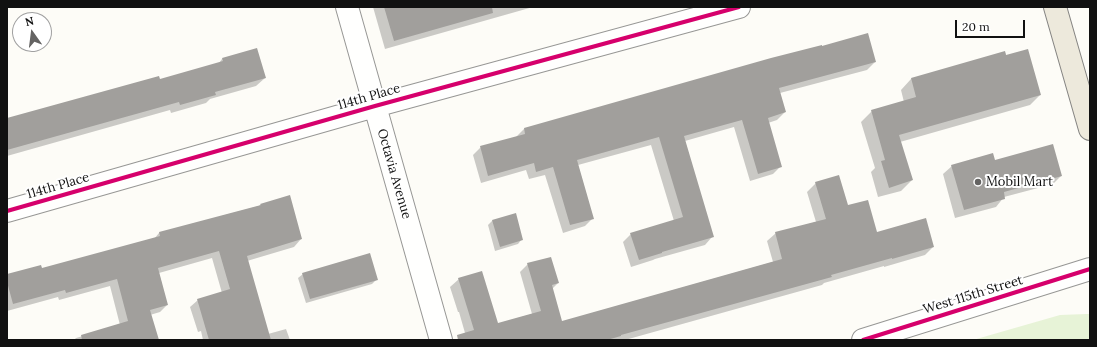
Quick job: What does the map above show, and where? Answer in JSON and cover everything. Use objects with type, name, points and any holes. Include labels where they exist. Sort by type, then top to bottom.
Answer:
[{"type":"main road","points":[[1055,7],[1090,129]]},
{"type":"street","name":"Octavia Avenue","points":[[347,7],[441,340]]},
{"type":"street","name":"114th Place","points":[[7,212],[375,106],[739,7]]},
{"type":"street","name":"West 115th Street","points":[[863,340],[1090,269]]},
{"type":"green space","points":[[1090,314],[1090,340],[973,340],[1060,315]]},
{"type":"building","points":[[384,7],[492,7],[493,13],[394,41]]},
{"type":"building","points":[[868,33],[876,62],[779,88],[786,112],[768,118],[782,167],[758,174],[742,120],[684,136],[714,237],[639,260],[630,233],[683,217],[659,137],[577,160],[594,219],[570,225],[553,167],[536,172],[534,163],[488,176],[480,146],[525,134],[524,128],[771,58]]},
{"type":"building","points":[[257,48],[266,78],[215,92],[216,95],[180,105],[179,102],[7,150],[7,118],[159,76],[160,79],[223,61],[222,58]]},
{"type":"building","points":[[1028,49],[1041,95],[899,135],[913,180],[889,188],[881,161],[885,160],[871,110],[916,97],[911,78],[1005,51],[1006,55]]},
{"type":"building","points":[[1053,144],[1062,176],[1004,192],[1005,199],[964,210],[951,165],[993,153],[995,160]]},
{"type":"building","points":[[839,175],[848,205],[868,200],[877,232],[926,218],[934,247],[831,275],[832,277],[607,340],[458,340],[457,335],[474,330],[458,278],[482,271],[498,323],[541,311],[527,263],[551,257],[559,283],[552,285],[562,321],[782,259],[775,232],[826,219],[815,182]]},
{"type":"building","points":[[290,195],[302,239],[247,256],[271,340],[209,340],[197,299],[230,289],[219,251],[158,268],[168,305],[150,310],[159,340],[82,340],[81,335],[128,321],[117,279],[66,293],[65,290],[13,304],[7,282],[7,274],[41,265],[42,268],[160,236],[159,232],[261,205],[260,204]]},
{"type":"building","points":[[516,213],[523,240],[500,247],[492,220]]},
{"type":"building","points":[[370,253],[378,280],[310,299],[302,273]]},
{"type":"cycle path","points":[[7,211],[375,106],[739,7]]},
{"type":"cycle path","points":[[863,340],[1090,269]]},
{"type":"place","name":"Mobil Mart","points":[[978,182]]}]
